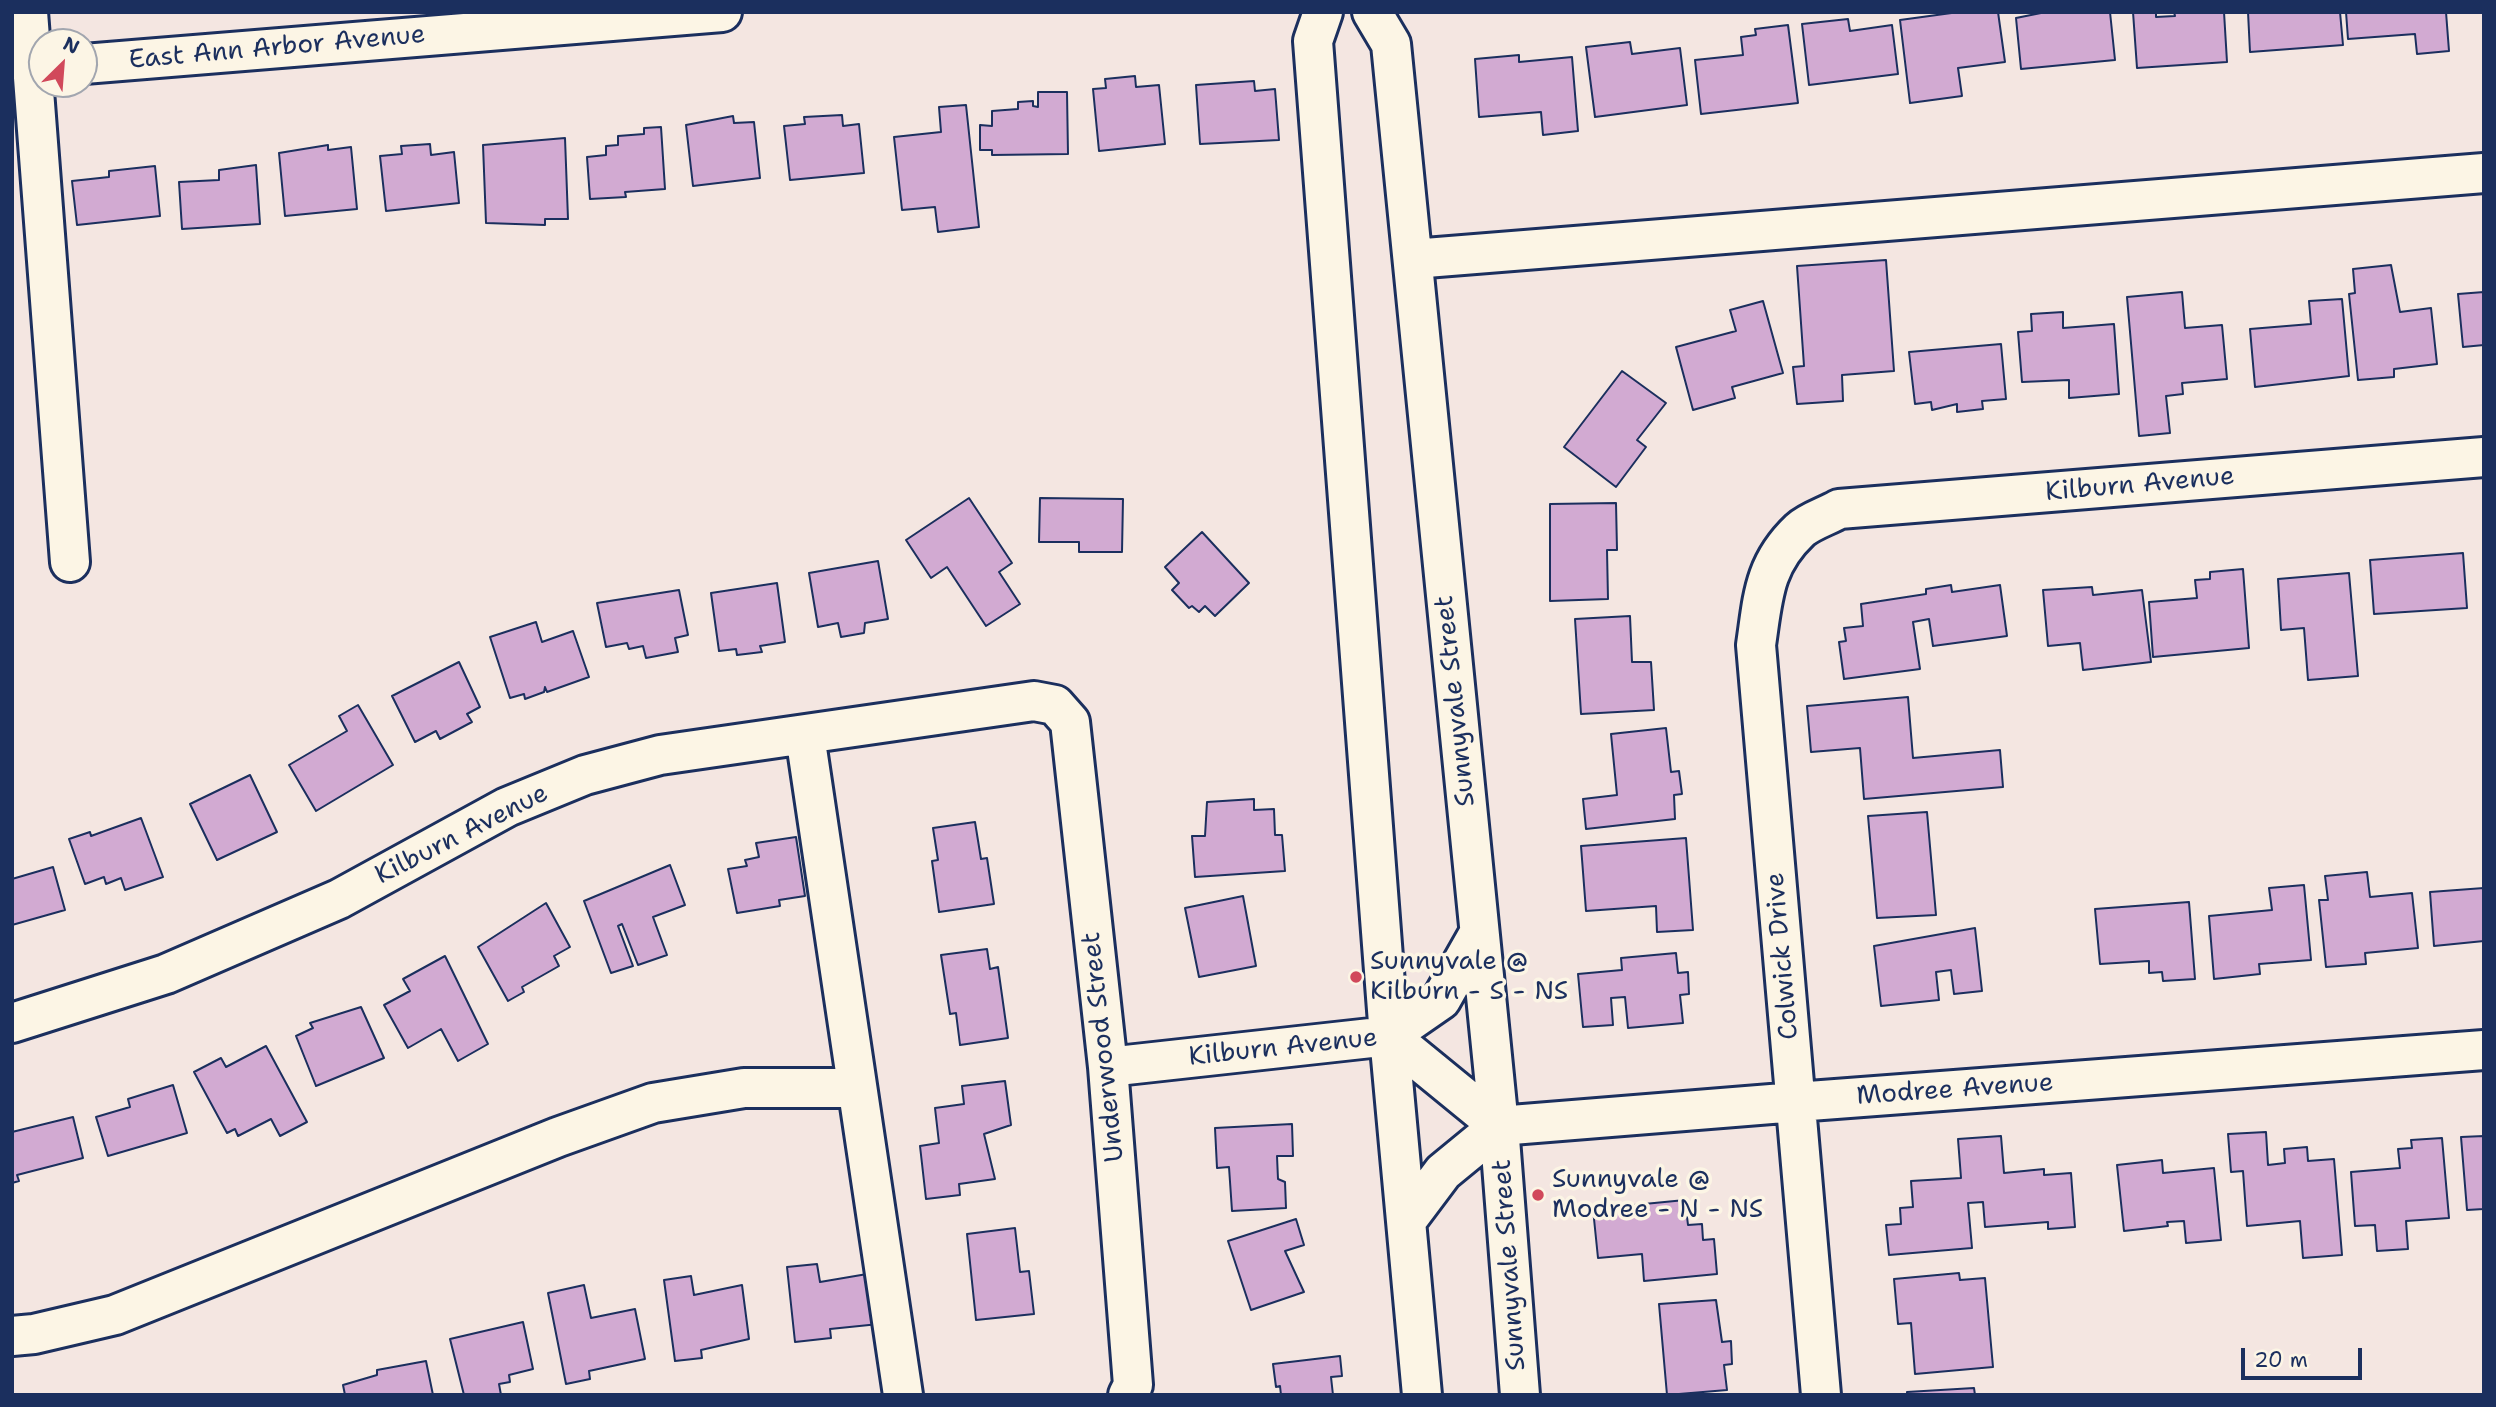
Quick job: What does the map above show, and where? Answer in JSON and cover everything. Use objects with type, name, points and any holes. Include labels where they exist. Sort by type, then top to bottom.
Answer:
[{"type":"street","name":"East Ann Arbor Avenue","points":[[98,63],[722,12]]},
{"type":"street","points":[[1323,12],[1313,41],[1389,1036],[1422,1395]]},
{"type":"street","name":"Sunnyvale Street","points":[[1371,12],[1391,44],[1499,1126],[1520,1395]]},
{"type":"street","points":[[31,98],[70,562]]},
{"type":"street","points":[[1413,259],[2484,173]]},
{"type":"street","name":"Kilburn Avenue","points":[[1801,529],[1839,509],[2484,457]]},
{"type":"street","name":"Colwick Drive","points":[[1801,529],[1777,559],[1764,585],[1756,645],[1821,1395]]},
{"type":"street","name":"Kilburn Avenue","points":[[12,1023],[191,964],[340,899],[507,807],[585,775],[660,755],[1034,701],[1055,705]]},
{"type":"street","name":"Underwood Street","points":[[1055,705],[1070,722],[1108,1067],[1133,1385],[1128,1395]]},
{"type":"street","points":[[805,735],[902,1395]]},
{"type":"street","points":[[1389,1036],[1441,1000],[1479,933]]},
{"type":"street","name":"Kilburn Avenue","points":[[1108,1067],[1389,1036],[1499,1126]]},
{"type":"street","name":"Modree Avenue","points":[[1499,1126],[2484,1050]]},
{"type":"street","points":[[12,1336],[34,1334],[115,1315],[545,1142],[653,1103],[744,1088],[858,1088]]},
{"type":"street","points":[[1406,1220],[1443,1172],[1499,1126]]},
{"type":"building","points":[[1959,12],[1998,12],[2005,62],[1958,68],[1962,96],[1910,103],[1900,20]]},
{"type":"building","points":[[2046,12],[2110,12],[2115,60],[2021,69],[2016,18]]},
{"type":"building","points":[[2133,12],[2156,12],[2156,17],[2175,16],[2174,12],[2224,12],[2227,62],[2137,68]]},
{"type":"building","points":[[2248,12],[2340,12],[2343,45],[2250,52]]},
{"type":"building","points":[[2346,12],[2446,12],[2449,51],[2417,54],[2415,34],[2348,39]]},
{"type":"building","points":[[1848,19],[1850,31],[1892,25],[1898,74],[1809,85],[1802,24]]},
{"type":"building","points":[[1788,25],[1798,103],[1701,114],[1695,60],[1743,55],[1741,37],[1756,35],[1755,29]]},
{"type":"building","points":[[1630,42],[1632,54],[1680,48],[1687,105],[1595,117],[1586,47]]},
{"type":"building","points":[[1519,55],[1519,62],[1572,57],[1578,131],[1543,135],[1541,112],[1479,117],[1475,59]]},
{"type":"building","points":[[1135,76],[1136,87],[1159,85],[1165,144],[1099,151],[1093,89],[1106,88],[1105,79]]},
{"type":"building","points":[[1254,81],[1255,91],[1275,89],[1279,140],[1200,144],[1196,85]]},
{"type":"building","points":[[1038,92],[1067,92],[1068,154],[992,155],[992,150],[980,150],[980,125],[992,126],[992,111],[1018,109],[1018,102],[1033,101],[1033,106],[1038,107]]},
{"type":"building","points":[[966,105],[979,227],[938,232],[935,207],[902,210],[894,137],[941,132],[939,107]]},
{"type":"building","points":[[842,115],[843,126],[859,124],[864,173],[790,180],[784,126],[805,124],[804,117]]},
{"type":"building","points":[[733,116],[734,123],[754,122],[760,178],[693,186],[686,125]]},
{"type":"building","points":[[661,127],[665,189],[625,192],[626,197],[590,199],[587,157],[606,155],[606,146],[618,145],[618,136],[644,134],[644,128]]},
{"type":"building","points":[[565,138],[568,219],[545,219],[545,225],[486,223],[483,145]]},
{"type":"building","points":[[430,144],[431,155],[454,152],[459,203],[386,211],[380,156],[402,154],[401,146]]},
{"type":"building","points":[[328,145],[328,150],[351,147],[357,209],[285,216],[279,153]]},
{"type":"building","points":[[256,165],[260,224],[182,229],[179,182],[219,180],[219,170]]},
{"type":"building","points":[[155,166],[160,216],[77,225],[72,181],[109,177],[109,171]]},
{"type":"building","points":[[1886,260],[1894,371],[1842,375],[1843,401],[1797,404],[1793,367],[1804,366],[1797,266]]},
{"type":"building","points":[[2391,265],[2400,312],[2431,308],[2437,364],[2394,369],[2394,377],[2358,380],[2349,294],[2355,293],[2353,269]]},
{"type":"building","points":[[2182,292],[2185,328],[2222,325],[2227,379],[2182,383],[2183,394],[2166,396],[2170,433],[2139,436],[2127,297]]},
{"type":"building","points":[[2484,292],[2484,345],[2463,347],[2458,294]]},
{"type":"building","points":[[2342,299],[2349,376],[2255,387],[2250,329],[2311,324],[2309,301]]},
{"type":"building","points":[[1763,301],[1783,373],[1732,387],[1735,398],[1693,410],[1676,347],[1736,331],[1730,310]]},
{"type":"building","points":[[2063,312],[2063,328],[2114,324],[2119,394],[2069,398],[2069,380],[2022,382],[2018,332],[2032,331],[2031,314]]},
{"type":"building","points":[[2001,344],[2006,399],[1982,401],[1983,409],[1957,412],[1957,404],[1932,410],[1931,402],[1915,404],[1909,352]]},
{"type":"building","points":[[1622,371],[1666,403],[1637,440],[1646,447],[1616,487],[1564,447]]},
{"type":"building","points":[[969,498],[1012,563],[999,572],[1020,604],[986,626],[947,567],[931,578],[906,540]]},
{"type":"building","points":[[1040,498],[1123,499],[1122,552],[1079,552],[1079,542],[1039,542]]},
{"type":"building","points":[[1616,503],[1617,550],[1607,550],[1608,599],[1550,601],[1550,504]]},
{"type":"building","points":[[1202,532],[1249,583],[1215,616],[1205,606],[1199,612],[1192,606],[1189,608],[1172,590],[1179,583],[1165,567]]},
{"type":"building","points":[[2463,553],[2467,608],[2374,614],[2370,560]]},
{"type":"building","points":[[878,561],[888,619],[865,623],[864,633],[841,637],[838,623],[818,627],[809,573]]},
{"type":"building","points":[[2243,569],[2249,648],[2153,657],[2149,602],[2197,598],[2195,580],[2210,579],[2210,572]]},
{"type":"building","points":[[2349,573],[2358,676],[2308,680],[2304,628],[2281,630],[2278,579]]},
{"type":"building","points":[[777,583],[785,642],[760,646],[762,652],[737,655],[736,649],[719,651],[711,593]]},
{"type":"building","points":[[1951,585],[1952,592],[2000,585],[2007,636],[1933,646],[1929,619],[1913,622],[1920,669],[1844,679],[1839,642],[1846,641],[1844,628],[1863,626],[1861,604],[1926,594],[1926,589]]},
{"type":"building","points":[[2092,587],[2093,595],[2142,590],[2151,662],[2083,670],[2080,643],[2048,646],[2043,590]]},
{"type":"building","points":[[679,590],[688,635],[675,638],[678,652],[646,658],[643,646],[629,649],[627,643],[606,647],[597,603]]},
{"type":"building","points":[[1630,616],[1632,662],[1651,662],[1654,710],[1581,714],[1575,619]]},
{"type":"building","points":[[536,622],[542,642],[573,631],[589,677],[547,692],[545,687],[544,692],[525,699],[524,694],[510,698],[490,637]]},
{"type":"building","points":[[459,662],[480,707],[467,714],[472,722],[440,739],[436,731],[415,742],[392,696]]},
{"type":"building","points":[[1908,697],[1913,758],[2000,750],[2003,787],[1864,799],[1860,748],[1811,752],[1807,706]]},
{"type":"building","points":[[358,705],[393,765],[316,811],[289,765],[347,731],[339,716]]},
{"type":"building","points":[[1666,728],[1671,772],[1679,771],[1682,794],[1674,795],[1675,819],[1586,829],[1583,799],[1617,795],[1611,734]]},
{"type":"building","points":[[250,775],[277,832],[217,860],[190,804]]},
{"type":"building","points":[[1254,799],[1254,810],[1274,809],[1275,835],[1282,835],[1285,871],[1195,877],[1192,836],[1205,836],[1207,802]]},
{"type":"building","points":[[1927,812],[1936,915],[1877,918],[1868,816]]},
{"type":"building","points":[[141,818],[163,877],[125,890],[121,878],[106,884],[104,877],[85,884],[69,839],[90,832],[91,836]]},
{"type":"building","points":[[975,822],[981,859],[987,858],[994,904],[939,912],[932,861],[938,860],[933,828]]},
{"type":"building","points":[[796,837],[805,896],[779,900],[780,906],[737,913],[728,869],[747,866],[745,860],[759,857],[756,843]]},
{"type":"building","points":[[1686,838],[1693,930],[1657,932],[1656,906],[1586,911],[1581,846]]},
{"type":"building","points":[[670,865],[685,905],[653,917],[667,955],[638,965],[622,924],[618,926],[633,966],[611,973],[584,901]]},
{"type":"building","points":[[53,867],[65,910],[12,925],[12,879]]},
{"type":"building","points":[[2367,872],[2370,897],[2412,893],[2418,948],[2365,953],[2366,964],[2326,967],[2319,900],[2328,900],[2325,876]]},
{"type":"building","points":[[2304,885],[2311,960],[2259,964],[2260,974],[2214,979],[2209,916],[2272,910],[2269,888]]},
{"type":"building","points":[[2484,888],[2484,941],[2434,946],[2430,892]]},
{"type":"building","points":[[1243,896],[1256,966],[1199,977],[1185,908]]},
{"type":"building","points":[[2189,902],[2195,979],[2163,981],[2162,972],[2149,973],[2149,961],[2100,964],[2095,909]]},
{"type":"building","points":[[546,903],[570,947],[554,956],[559,966],[522,987],[524,992],[508,1001],[478,947]]},
{"type":"building","points":[[1975,928],[1982,991],[1954,994],[1951,970],[1936,972],[1939,1000],[1881,1006],[1874,946]]},
{"type":"building","points":[[987,949],[990,969],[998,967],[1008,1038],[960,1045],[956,1013],[950,1014],[941,955]]},
{"type":"building","points":[[1676,953],[1678,973],[1688,972],[1689,994],[1680,995],[1683,1023],[1628,1028],[1625,997],[1611,998],[1613,1025],[1583,1027],[1578,974],[1622,970],[1621,958]]},
{"type":"building","points":[[445,956],[488,1044],[458,1061],[441,1029],[408,1048],[384,1005],[410,991],[403,979]]},
{"type":"building","points":[[361,1007],[384,1058],[316,1086],[296,1036],[313,1028],[310,1023]]},
{"type":"building","points":[[266,1046],[307,1122],[280,1136],[271,1119],[238,1136],[235,1129],[227,1133],[194,1072],[221,1058],[226,1067]]},
{"type":"building","points":[[1005,1081],[1011,1125],[984,1134],[995,1179],[959,1184],[960,1195],[926,1199],[920,1146],[939,1143],[935,1108],[964,1104],[962,1086]]},
{"type":"building","points":[[173,1085],[187,1133],[108,1156],[96,1117],[130,1107],[128,1099]]},
{"type":"building","points":[[73,1117],[83,1158],[17,1175],[19,1181],[12,1183],[12,1132]]},
{"type":"building","points":[[1292,1124],[1293,1156],[1277,1156],[1278,1179],[1285,1182],[1286,1208],[1232,1211],[1229,1167],[1217,1168],[1215,1128]]},
{"type":"building","points":[[2266,1132],[2268,1165],[2285,1163],[2284,1149],[2307,1147],[2308,1161],[2334,1159],[2342,1255],[2303,1258],[2300,1221],[2247,1226],[2243,1171],[2231,1172],[2228,1134]]},
{"type":"building","points":[[2001,1136],[2004,1173],[2044,1169],[2044,1175],[2071,1173],[2075,1227],[2048,1229],[2048,1222],[1985,1227],[1983,1202],[1968,1203],[1972,1248],[1889,1255],[1886,1225],[1901,1224],[1900,1208],[1913,1207],[1911,1181],[1961,1178],[1958,1139]]},
{"type":"building","points":[[2484,1136],[2484,1209],[2467,1210],[2461,1137]]},
{"type":"building","points":[[2442,1138],[2449,1218],[2406,1221],[2408,1249],[2377,1251],[2375,1225],[2355,1226],[2351,1172],[2400,1168],[2398,1149],[2412,1148],[2411,1140]]},
{"type":"building","points":[[2162,1160],[2163,1173],[2214,1168],[2221,1240],[2186,1243],[2184,1221],[2167,1222],[2168,1226],[2124,1231],[2117,1165]]},
{"type":"building","points":[[1685,1200],[1688,1225],[1702,1224],[1703,1240],[1714,1239],[1717,1274],[1644,1281],[1642,1254],[1598,1258],[1593,1209]]},
{"type":"building","points":[[1296,1219],[1304,1245],[1285,1251],[1304,1292],[1251,1310],[1228,1241]]},
{"type":"building","points":[[1015,1228],[1020,1272],[1029,1271],[1034,1314],[976,1320],[967,1234]]},
{"type":"building","points":[[817,1264],[820,1282],[873,1273],[879,1324],[830,1329],[831,1338],[795,1342],[787,1267]]},
{"type":"building","points":[[1959,1273],[1960,1280],[1985,1278],[1993,1367],[1915,1374],[1911,1323],[1898,1324],[1894,1279]]},
{"type":"building","points":[[691,1276],[694,1295],[742,1285],[749,1339],[701,1350],[702,1358],[675,1361],[664,1280]]},
{"type":"building","points":[[584,1285],[591,1318],[635,1309],[645,1359],[589,1371],[590,1379],[566,1384],[548,1293]]},
{"type":"building","points":[[1716,1300],[1722,1342],[1731,1341],[1732,1364],[1724,1365],[1727,1390],[1667,1395],[1659,1304]]},
{"type":"building","points":[[523,1322],[533,1369],[509,1375],[510,1382],[499,1384],[501,1395],[464,1395],[450,1339]]},
{"type":"building","points":[[1340,1356],[1342,1376],[1331,1377],[1333,1395],[1281,1395],[1280,1386],[1276,1387],[1273,1364]]},
{"type":"building","points":[[426,1361],[433,1395],[345,1395],[343,1385],[377,1375],[377,1370]]},
{"type":"building","points":[[1974,1388],[1975,1395],[1907,1395],[1907,1392]]},
{"type":"place","name":"Sunnyvale @ Kilburn - S - NS","points":[[1356,977]]},
{"type":"place","name":"Sunnyvale @ Modree - N - NS","points":[[1538,1195]]}]
